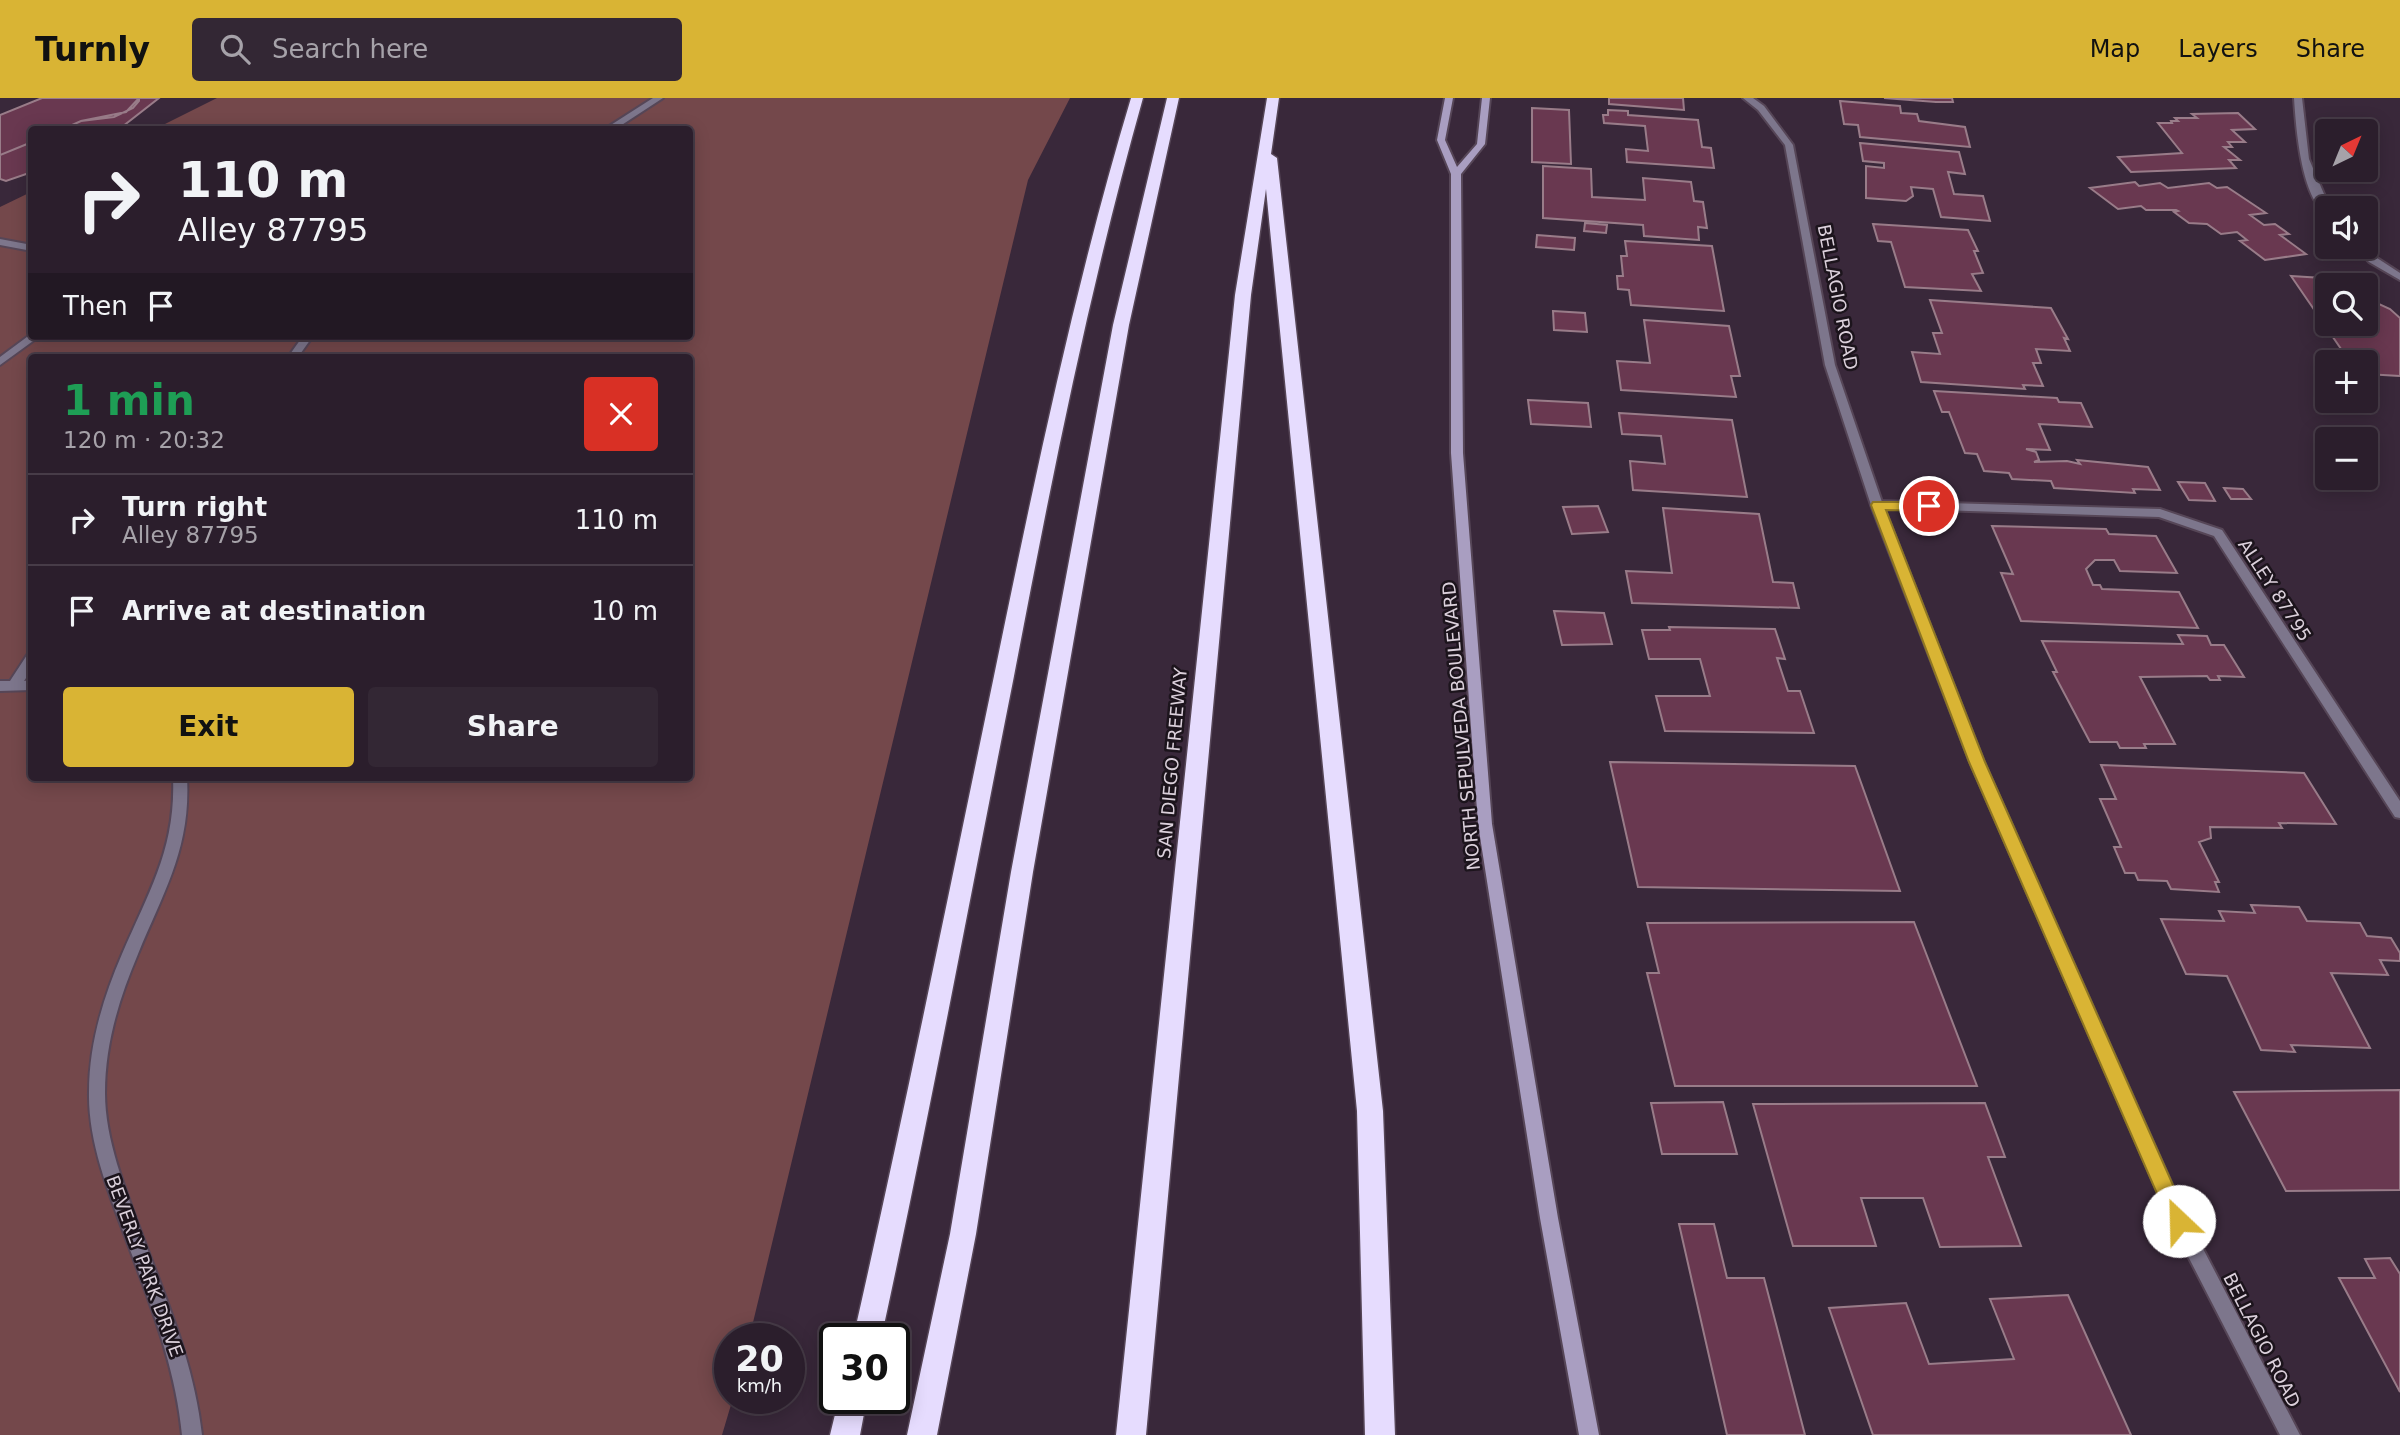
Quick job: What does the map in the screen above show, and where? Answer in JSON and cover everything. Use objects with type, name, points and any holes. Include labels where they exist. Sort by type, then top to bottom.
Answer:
[{"type":"highway","points":[[871,1323],[902,1182],[1057,410],[1101,222],[1137,98]]},
{"type":"highway","points":[[922,1435],[963,1234],[1022,872],[1121,325],[1156,158],[1173,98]]},
{"type":"highway","name":"SAN DIEGO FREEWAY","points":[[1131,1435],[1243,295],[1266,125],[1273,98]]},
{"type":"highway","points":[[1266,125],[1370,1111],[1380,1435]]},
{"type":"highway","points":[[845,1435],[850,1414]]},
{"type":"main road","name":"NORTH SEPULVEDA BOULEVARD","points":[[1449,98],[1441,140],[1456,174],[1457,453],[1485,824],[1549,1218],[1590,1435]]},
{"type":"main road","points":[[1456,174],[1480,144],[1486,98]]},
{"type":"street","points":[[614,126],[659,98]]},
{"type":"street","name":"BELLAGIO ROAD","points":[[1746,98],[1761,108],[1789,145],[1830,365],[1877,505],[1977,762],[2168,1196],[2290,1435]]},
{"type":"street","points":[[2298,98],[2304,159],[2318,196]]},
{"type":"street","points":[[0,242],[28,246]]},
{"type":"street","points":[[2371,259],[2400,278]]},
{"type":"street","points":[[0,362],[30,340]]},
{"type":"street","name":"ALLEY 87795","points":[[1877,505],[2160,513],[2218,533],[2400,813]]},
{"type":"street","points":[[15,684],[28,664]]},
{"type":"street","points":[[0,686],[28,685]]},
{"type":"street","name":"BEVERLY PARK DRIVE","points":[[180,781],[183,817],[171,861],[120,977],[103,1033],[97,1096],[107,1157],[133,1241],[180,1363],[192,1435]]},
{"type":"shaded area","points":[[217,98],[1070,98],[1028,180],[753,1323],[714,1323],[714,1414],[728,1414],[722,1435],[0,1435],[0,207],[28,193],[28,340],[693,340],[693,126],[161,126]]},
{"type":"building","points":[[42,98],[139,98],[133,108],[114,117],[81,121],[70,126],[28,126],[28,144],[0,155],[0,115]]},
{"type":"building","points":[[139,98],[159,98],[123,126],[70,126],[81,121],[126,112]]},
{"type":"building","points":[[1609,98],[1683,98],[1684,110],[1609,104]]},
{"type":"building","points":[[1884,98],[1952,98],[1953,102],[1936,102]]},
{"type":"building","points":[[1840,101],[1900,106],[1901,113],[1917,114],[1919,121],[1965,127],[1970,147],[1860,137],[1858,125],[1844,124]]},
{"type":"building","points":[[1532,108],[1569,110],[1571,164],[1532,162]]},
{"type":"building","points":[[1608,110],[1628,111],[1628,115],[1698,120],[1702,147],[1711,148],[1714,168],[1627,162],[1626,149],[1648,151],[1645,126],[1604,123],[1603,115],[1608,115]]},
{"type":"building","points":[[2238,113],[2255,129],[2232,130],[2245,142],[2228,142],[2232,147],[2224,147],[2240,160],[2229,160],[2236,168],[2131,172],[2118,157],[2182,153],[2158,123],[2178,121],[2175,118],[2197,118],[2192,114]]},
{"type":"building","points":[[1860,143],[1959,152],[1965,174],[1948,172],[1954,194],[1983,196],[1990,221],[1941,217],[1933,189],[1911,187],[1913,196],[1906,201],[1866,198],[1866,166],[1884,168],[1884,163],[1863,161]]},
{"type":"building","points":[[28,144],[28,173],[6,181],[0,179],[0,155]]},
{"type":"building","points":[[1543,166],[1591,169],[1592,197],[1645,200],[1643,178],[1691,182],[1694,201],[1703,202],[1707,228],[1698,227],[1699,240],[1644,236],[1643,225],[1543,218]]},
{"type":"building","points":[[2135,182],[2139,186],[2160,183],[2168,188],[2209,183],[2217,188],[2227,187],[2266,213],[2250,215],[2264,225],[2275,224],[2289,234],[2280,235],[2306,254],[2265,260],[2240,241],[2247,240],[2237,232],[2221,234],[2207,224],[2189,223],[2174,212],[2178,211],[2176,210],[2146,210],[2141,206],[2118,209],[2090,188]]},
{"type":"building","points":[[1585,223],[1607,225],[1606,233],[1584,231]]},
{"type":"building","points":[[1873,224],[1968,230],[1978,251],[1974,251],[1983,273],[1972,274],[1981,291],[1905,287],[1891,242],[1878,241]]},
{"type":"building","points":[[1537,235],[1575,238],[1574,250],[1536,247]]},
{"type":"building","points":[[1625,241],[1712,246],[1724,311],[1631,305],[1629,290],[1618,289],[1617,276],[1623,276],[1621,256],[1627,256]]},
{"type":"building","points":[[2291,276],[2315,278],[2315,311]]},
{"type":"building","points":[[1930,300],[2051,308],[2068,339],[2064,338],[2070,351],[2036,349],[2041,363],[2033,363],[2043,386],[2023,385],[2025,389],[1921,382],[1912,352],[1940,354],[1933,333],[1942,333]]},
{"type":"building","points":[[2378,304],[2400,318],[2400,376],[2378,375],[2378,350],[2342,350],[2332,336],[2378,336]]},
{"type":"building","points":[[1553,311],[1585,313],[1587,332],[1554,330]]},
{"type":"building","points":[[1644,320],[1729,326],[1740,376],[1731,376],[1736,397],[1621,390],[1617,361],[1650,363]]},
{"type":"building","points":[[1934,391],[2057,398],[2059,402],[2081,403],[2092,427],[2039,424],[2050,450],[2026,449],[2036,452],[2039,460],[2034,462],[2067,461],[2080,464],[2077,460],[2148,467],[2160,490],[2133,489],[2135,493],[2054,488],[2051,481],[2012,479],[2009,473],[1984,471],[1977,454],[1965,453],[1949,412],[1942,412]]},
{"type":"building","points":[[1528,400],[1588,403],[1591,427],[1531,424]]},
{"type":"building","points":[[1619,413],[1732,420],[1747,497],[1633,490],[1630,461],[1665,464],[1661,436],[1622,434]]},
{"type":"building","points":[[2178,482],[2205,483],[2215,501],[2189,500]]},
{"type":"building","points":[[2224,488],[2243,489],[2251,499],[2231,499]]},
{"type":"building","points":[[1598,506],[1608,532],[1572,534],[1563,507]]},
{"type":"building","points":[[1663,508],[1759,514],[1773,582],[1793,583],[1799,608],[1632,603],[1626,571],[1672,573]]},
{"type":"building","points":[[1992,526],[2106,529],[2109,534],[2156,536],[2177,573],[2120,571],[2114,560],[2095,560],[2086,569],[2093,585],[2100,585],[2102,589],[2179,592],[2198,628],[2021,621],[2001,573],[2013,574]]},
{"type":"building","points":[[1554,611],[1604,613],[1612,644],[1562,645]]},
{"type":"building","points":[[1669,627],[1775,629],[1785,659],[1777,658],[1788,691],[1800,691],[1814,733],[1665,731],[1656,696],[1710,696],[1700,659],[1649,659],[1642,630],[1670,630]]},
{"type":"building","points":[[2178,635],[2207,636],[2211,645],[2224,645],[2244,677],[2218,676],[2220,680],[2210,680],[2207,676],[2140,677],[2175,744],[2144,744],[2146,748],[2120,748],[2117,742],[2090,742],[2053,672],[2057,672],[2042,641],[2183,644]]},
{"type":"building","points":[[1610,762],[1855,766],[1900,891],[1638,887]]},
{"type":"building","points":[[2101,765],[2304,773],[2336,824],[2279,823],[2282,828],[2210,827],[2211,838],[2199,842],[2219,882],[2215,882],[2219,892],[2171,889],[2167,881],[2138,880],[2135,873],[2125,873],[2114,847],[2121,847],[2100,799],[2116,799]]},
{"type":"building","points":[[2251,905],[2299,907],[2307,921],[2360,923],[2367,936],[2391,938],[2400,953],[2400,961],[2380,960],[2388,975],[2331,973],[2370,1048],[2291,1045],[2295,1052],[2261,1050],[2227,976],[2186,974],[2161,919],[2224,921],[2219,911],[2255,913]]},
{"type":"building","points":[[1914,922],[1977,1086],[1675,1086],[1647,973],[1659,973],[1647,923]]},
{"type":"building","points":[[2400,1090],[2400,1190],[2286,1191],[2234,1092]]},
{"type":"building","points":[[1723,1102],[1737,1154],[1662,1154],[1651,1103]]},
{"type":"building","points":[[1985,1103],[2005,1157],[1988,1157],[2021,1246],[1940,1247],[1923,1198],[1861,1198],[1876,1246],[1793,1246],[1753,1104]]},
{"type":"building","points":[[1679,1224],[1714,1224],[1727,1278],[1764,1278],[1805,1435],[1727,1435]]},
{"type":"building","points":[[2390,1258],[2400,1274],[2400,1392],[2339,1278],[2375,1278],[2365,1259]]},
{"type":"building","points":[[2068,1295],[2131,1435],[1873,1435],[1829,1308],[1906,1303],[1929,1364],[2014,1359],[1990,1299]]},
{"type":"route","points":[[1929,506],[1877,505],[1977,762],[2179,1221]]}]
